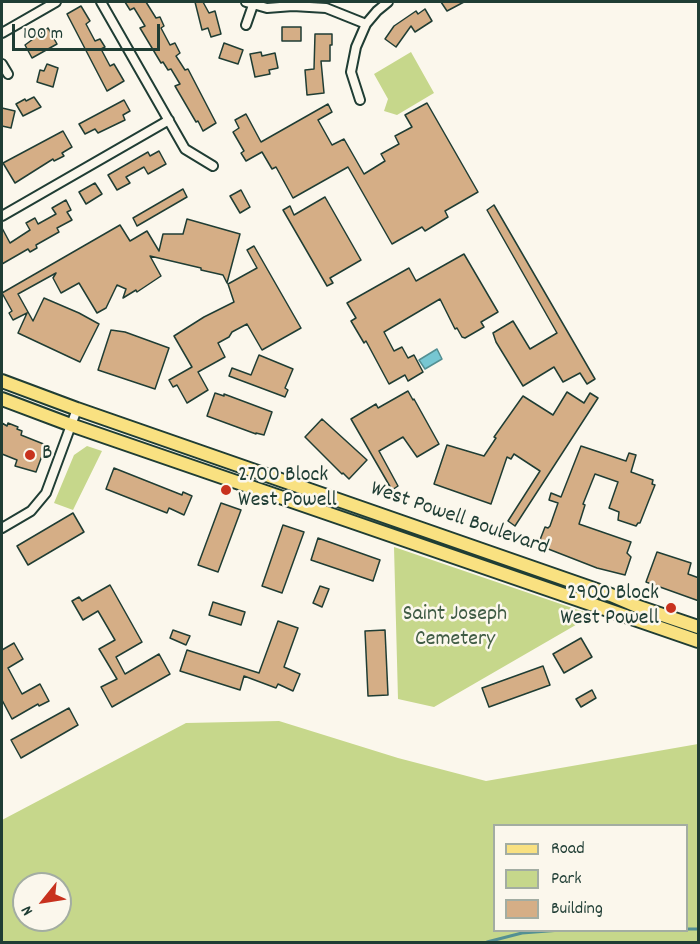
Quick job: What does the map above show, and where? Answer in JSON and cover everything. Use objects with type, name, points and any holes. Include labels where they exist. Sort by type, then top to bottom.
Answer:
[{"type":"main road","name":"West Powell Boulevard","points":[[2,381],[699,627]]},
{"type":"main road","name":"West Powell Boulevard","points":[[2,399],[71,426],[699,641]]},
{"type":"street","points":[[2,33],[56,2]]},
{"type":"street","points":[[101,2],[185,149],[213,166]]},
{"type":"street","points":[[360,100],[351,72],[356,47],[366,24],[377,10],[388,2]]},
{"type":"street","points":[[246,25],[249,3],[267,8],[326,8],[366,24]]},
{"type":"street","points":[[2,64],[8,74]]},
{"type":"street","points":[[2,216],[169,120]]},
{"type":"street","points":[[2,528],[31,511],[46,493],[77,409]]},
{"type":"green space","points":[[411,52],[434,93],[397,115],[384,111],[388,99],[374,74]]},
{"type":"green space","points":[[87,446],[102,451],[73,510],[54,503],[74,455]]},
{"type":"green space","name":"Saint Joseph Cemetery","points":[[394,547],[593,615],[434,707],[398,699]]},
{"type":"green space","points":[[279,721],[398,758],[486,781],[698,744],[698,942],[2,942],[2,820],[186,723]]},
{"type":"water","points":[[437,349],[442,359],[425,369],[419,360]]},
{"type":"building","points":[[125,2],[146,2],[156,18],[160,17],[164,26],[161,28],[170,45],[175,43],[180,53],[176,56],[185,70],[188,69],[216,123],[203,131],[198,121],[196,122],[175,86],[180,84],[171,69],[168,70],[163,62],[161,63],[140,28],[145,26],[134,8],[130,10]]},
{"type":"building","points":[[195,2],[203,2],[209,13],[215,11],[221,34],[211,37],[208,28],[202,30]]},
{"type":"building","points":[[441,2],[464,2],[447,11]]},
{"type":"building","points":[[81,6],[90,21],[86,24],[95,41],[100,39],[105,47],[101,49],[110,66],[114,64],[124,81],[107,91],[67,14]]},
{"type":"building","points":[[425,9],[432,21],[415,32],[411,26],[396,47],[385,39],[394,26],[416,11],[418,14]]},
{"type":"building","points":[[282,27],[301,27],[301,41],[282,41]]},
{"type":"building","points":[[48,28],[57,44],[32,58],[25,45]]},
{"type":"building","points":[[315,34],[332,34],[330,61],[321,61],[324,93],[307,95],[305,70],[314,69]]},
{"type":"building","points":[[224,43],[243,50],[238,64],[219,58]]},
{"type":"building","points":[[261,52],[262,56],[275,53],[278,68],[269,70],[270,74],[255,77],[250,54]]},
{"type":"building","points":[[47,64],[58,68],[53,87],[37,82],[40,70],[44,71]]},
{"type":"building","points":[[34,97],[41,107],[23,116],[16,104]]},
{"type":"building","points":[[124,100],[130,111],[123,115],[125,120],[98,133],[95,129],[85,134],[79,124]]},
{"type":"building","points":[[427,103],[478,192],[445,211],[448,217],[425,231],[422,227],[392,244],[348,167],[293,198],[276,167],[272,169],[262,152],[246,161],[241,153],[244,151],[233,132],[239,128],[235,120],[246,114],[261,142],[328,104],[332,112],[318,120],[332,145],[344,139],[364,174],[385,161],[381,154],[399,144],[395,136],[412,127],[405,115]]},
{"type":"building","points":[[2,108],[15,111],[11,128],[2,126]]},
{"type":"building","points":[[63,131],[72,147],[62,153],[64,156],[54,161],[53,159],[15,183],[3,163]]},
{"type":"building","points":[[159,151],[166,164],[148,174],[144,167],[126,177],[130,183],[117,190],[108,175],[148,152],[150,156]]},
{"type":"building","points":[[95,183],[102,194],[86,204],[79,192]]},
{"type":"building","points":[[183,189],[187,197],[137,226],[133,218]]},
{"type":"building","points":[[241,190],[250,207],[240,213],[230,196]]},
{"type":"building","points":[[325,197],[361,260],[330,278],[333,283],[327,286],[283,210],[290,206],[294,215]]},
{"type":"building","points":[[66,200],[71,210],[67,212],[72,220],[57,228],[59,232],[36,245],[37,248],[30,252],[28,249],[2,264],[2,228],[10,243],[30,230],[26,223],[35,218],[38,224],[56,214],[52,208]]},
{"type":"building","points":[[494,205],[595,379],[587,384],[580,373],[563,382],[554,367],[523,386],[496,342],[493,333],[513,321],[530,349],[557,333],[487,210]]},
{"type":"building","points":[[187,219],[240,234],[227,283],[223,275],[150,256],[161,276],[137,292],[136,290],[123,298],[126,289],[117,285],[106,308],[97,313],[79,283],[61,293],[53,278],[56,273],[18,294],[33,321],[44,298],[99,324],[80,362],[18,333],[27,313],[13,320],[9,313],[12,311],[2,293],[120,225],[130,241],[147,231],[159,251],[163,234],[183,234]]},
{"type":"building","points":[[254,246],[301,328],[262,350],[247,324],[232,332],[229,337],[218,343],[225,357],[198,372],[208,390],[187,403],[177,385],[173,387],[169,380],[192,367],[174,336],[234,302],[228,284],[257,268],[247,250]]},
{"type":"building","points":[[464,254],[498,312],[481,322],[484,327],[465,338],[457,328],[455,329],[440,299],[384,332],[394,351],[402,347],[408,358],[414,355],[423,372],[408,381],[405,375],[389,384],[366,341],[364,343],[351,321],[356,318],[347,303],[409,268],[416,281]]},
{"type":"building","points":[[111,330],[125,332],[169,348],[155,389],[98,370]]},
{"type":"building","points":[[259,355],[293,369],[285,388],[288,390],[285,397],[229,376],[232,368],[251,375]]},
{"type":"building","points":[[408,391],[439,444],[417,457],[403,437],[379,451],[398,486],[392,490],[351,419],[376,404],[378,408]]},
{"type":"building","points":[[567,392],[584,403],[590,393],[598,398],[515,526],[508,521],[540,471],[514,454],[511,459],[507,457],[491,504],[434,484],[447,445],[484,456],[496,438],[494,437],[523,396],[553,415]]},
{"type":"building","points":[[215,393],[224,396],[224,394],[272,412],[264,435],[207,416]]},
{"type":"building","points":[[322,419],[367,460],[349,479],[305,437]]},
{"type":"building","points":[[2,423],[18,427],[17,429],[22,431],[21,435],[46,445],[36,472],[15,466],[17,460],[2,454]]},
{"type":"building","points":[[581,446],[626,461],[629,453],[636,455],[631,472],[653,480],[652,484],[655,485],[640,523],[636,526],[618,520],[619,512],[609,508],[618,482],[595,474],[583,504],[585,505],[579,524],[631,542],[627,553],[631,557],[625,575],[597,568],[538,545],[545,527],[550,526],[558,503],[549,500],[551,493],[561,497]]},
{"type":"building","points":[[114,468],[182,495],[183,492],[192,496],[184,515],[169,508],[167,513],[106,489]]},
{"type":"building","points":[[221,503],[241,510],[218,572],[198,565]]},
{"type":"building","points":[[73,513],[84,532],[28,565],[17,546]]},
{"type":"building","points":[[283,525],[304,532],[282,593],[262,586]]},
{"type":"building","points":[[318,538],[380,560],[373,581],[311,560]]},
{"type":"building","points":[[657,552],[691,563],[688,574],[699,578],[699,601],[646,582]]},
{"type":"building","points":[[110,585],[142,642],[116,657],[125,674],[159,654],[170,674],[112,707],[101,687],[117,679],[99,649],[115,640],[98,611],[83,620],[72,601],[79,597],[82,601]]},
{"type":"building","points":[[320,586],[329,589],[322,607],[313,603]]},
{"type":"building","points":[[213,602],[245,612],[241,625],[209,615]]},
{"type":"building","points":[[278,621],[298,628],[284,667],[300,674],[293,691],[278,684],[276,688],[244,676],[240,690],[180,671],[187,650],[259,673]]},
{"type":"building","points":[[173,630],[190,636],[186,645],[170,638]]},
{"type":"building","points":[[385,630],[388,695],[368,696],[365,631]]},
{"type":"building","points":[[581,638],[592,657],[564,673],[553,654]]},
{"type":"building","points":[[14,643],[23,659],[8,668],[22,694],[40,684],[49,701],[39,706],[38,704],[12,719],[2,700],[2,650]]},
{"type":"building","points":[[543,666],[550,685],[489,707],[482,688]]},
{"type":"building","points":[[592,690],[596,698],[581,707],[576,699]]},
{"type":"building","points":[[69,708],[78,725],[21,758],[11,740]]},
{"type":"waterway","points":[[688,929],[698,929]]},
{"type":"waterway","points":[[487,942],[535,932]]},
{"type":"place","name":"B","points":[[30,455]]},
{"type":"place","name":"2700 Block West Powell","points":[[226,490]]},
{"type":"place","name":"2900 Block West Powell","points":[[671,608]]}]
